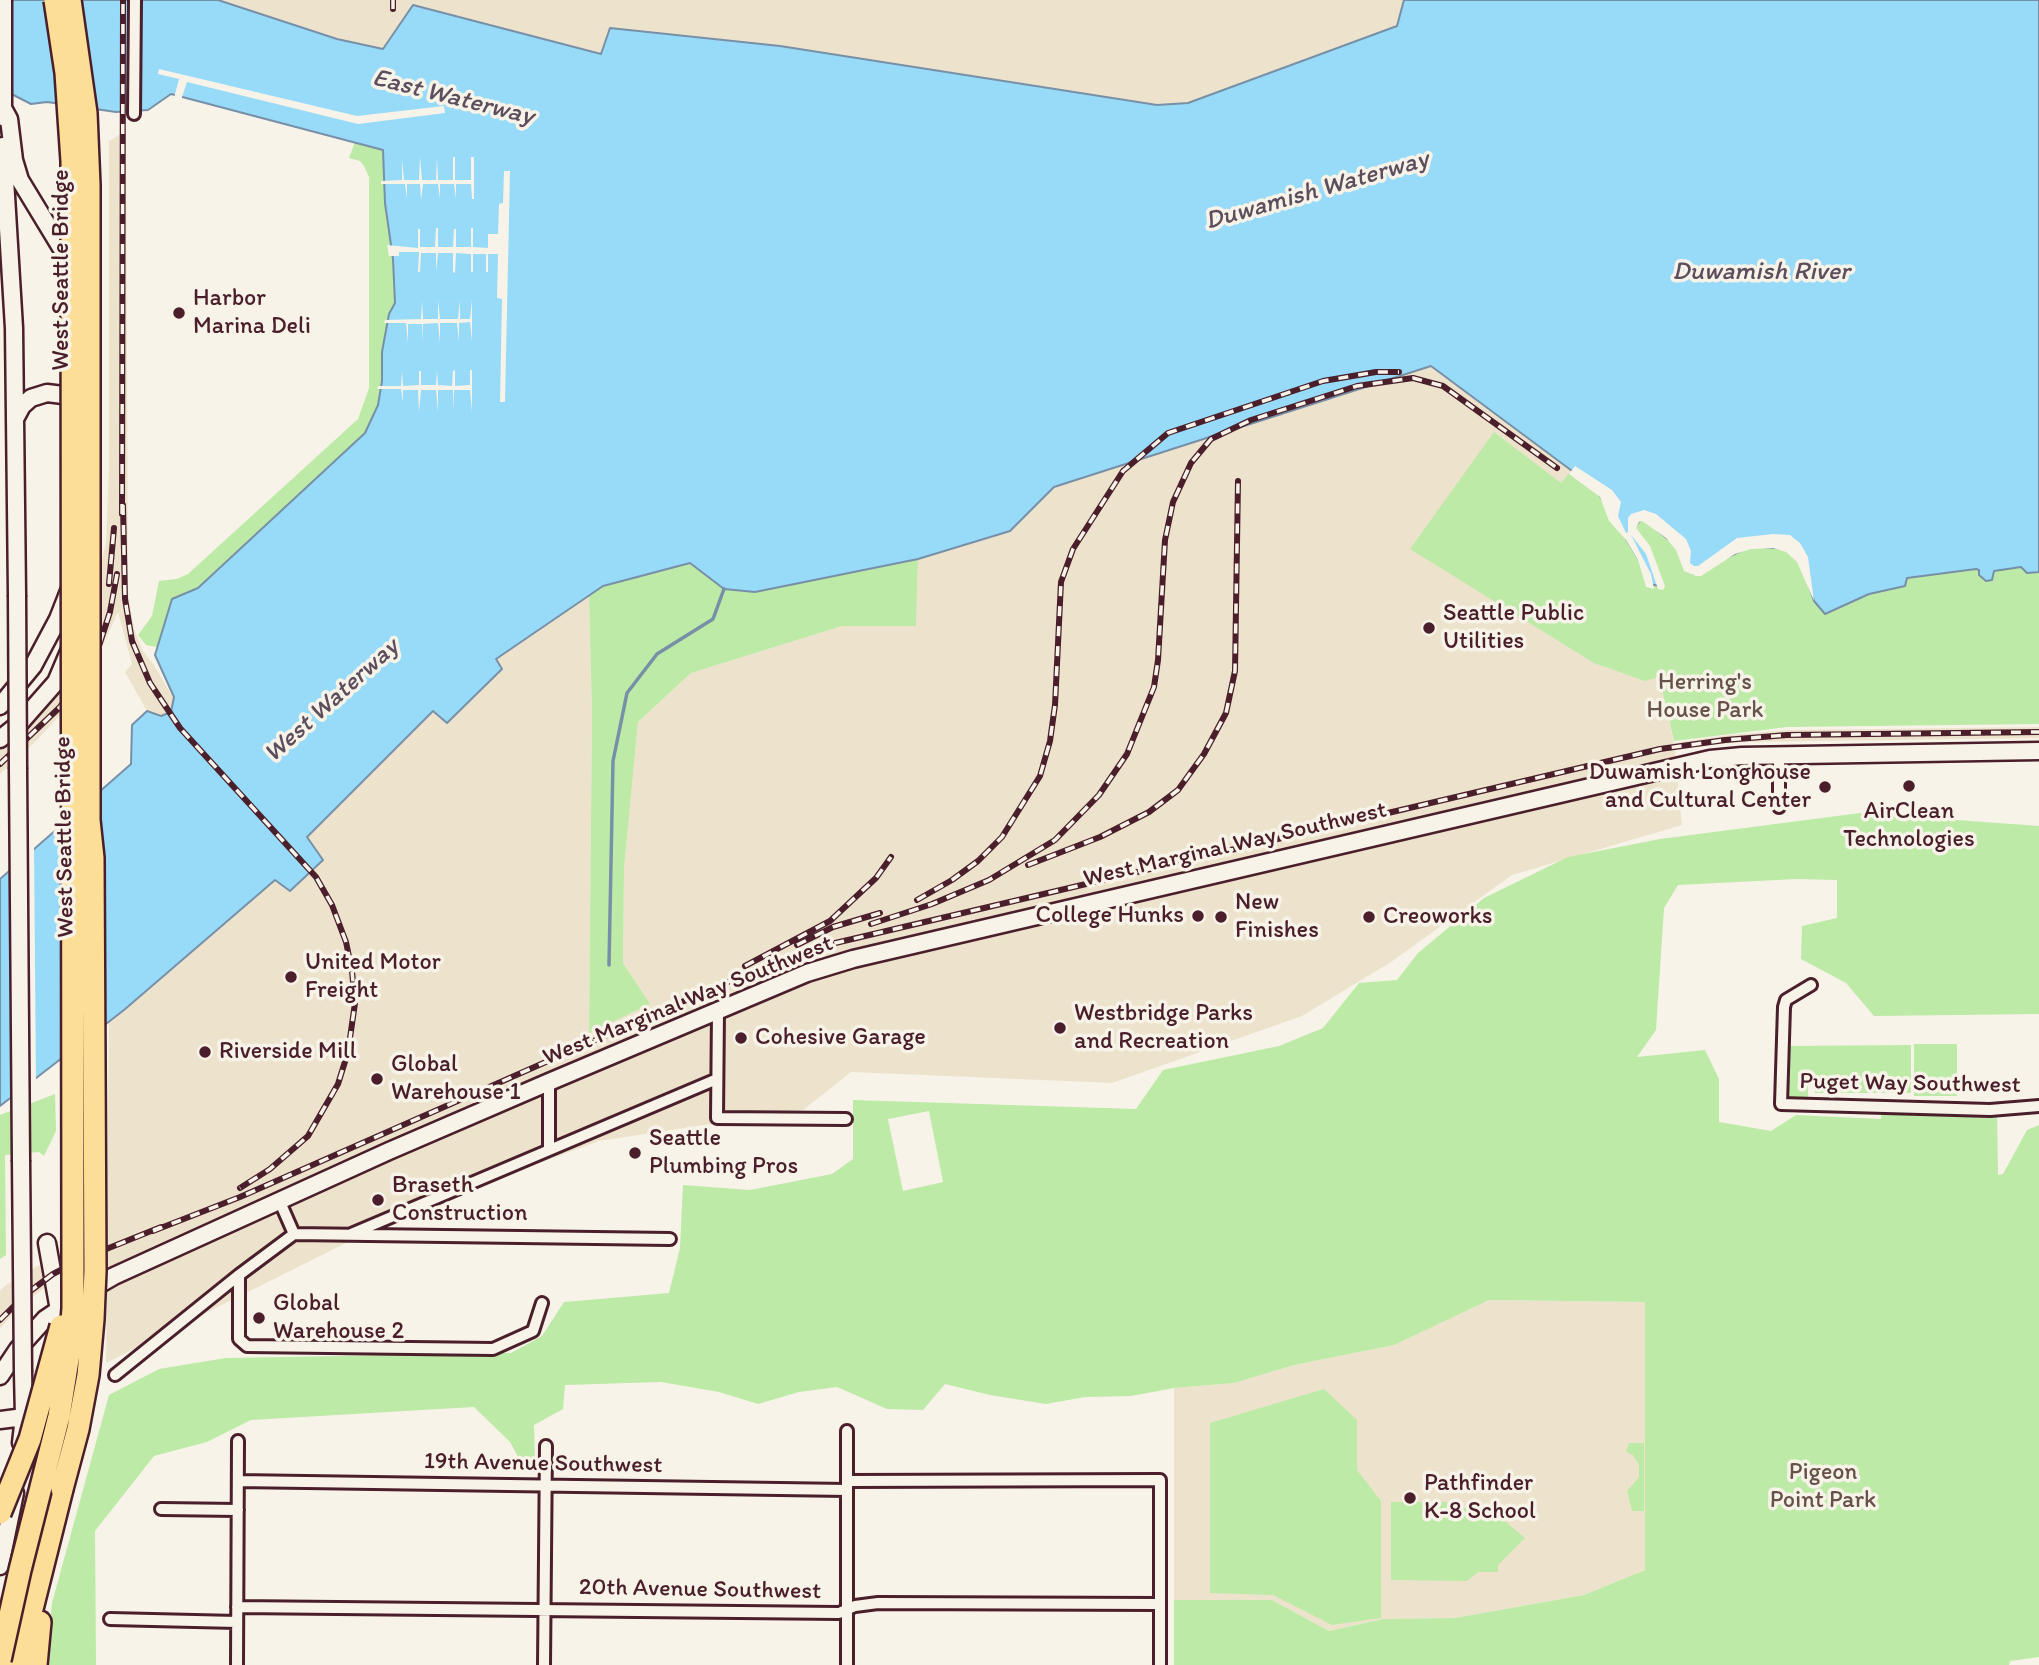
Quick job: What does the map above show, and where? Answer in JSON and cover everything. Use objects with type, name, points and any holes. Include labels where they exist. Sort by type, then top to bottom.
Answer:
[{"type":"highway","name":"West Seattle Bridge","points":[[0,1660],[61,1407],[70,1347],[75,1265],[72,161],[66,73],[55,0]]},
{"type":"highway","name":"West Seattle Bridge","points":[[18,1665],[88,1375],[93,1319],[93,858],[89,806],[89,185],[86,113],[70,0]]},
{"type":"highway","points":[[84,0],[100,118],[102,186],[102,801],[101,823],[93,858]]},
{"type":"highway","points":[[0,1513],[30,1439],[75,1265]]},
{"type":"highway","points":[[36,1665],[38,1636],[62,1489]]},
{"type":"main road","points":[[0,1566],[18,1480],[24,1417],[14,328],[1,112],[2,0]]},
{"type":"main road","points":[[0,739],[20,723],[56,682],[80,620],[85,594],[85,317],[82,291],[76,273],[57,237],[29,198],[20,180],[14,160],[9,119],[1,112]]},
{"type":"main road","points":[[0,706],[33,666],[58,619],[72,584],[79,554],[80,446],[85,417],[76,402],[63,395],[47,393],[31,398],[22,405],[15,419]]},
{"type":"main road","points":[[58,619],[70,650]]},
{"type":"main road","points":[[33,666],[54,654],[70,650]]},
{"type":"main road","points":[[0,717],[20,723]]},
{"type":"main road","name":"West Marginal Way Southwest","points":[[0,1376],[18,1349],[45,1319],[114,1276],[389,1151],[807,973],[864,956],[1675,766],[1731,757],[1779,755],[2039,751]]},
{"type":"main road","points":[[47,1243],[59,1310]]},
{"type":"main road","points":[[0,1420],[24,1417]]},
{"type":"street","points":[[134,114],[135,0]]},
{"type":"street","points":[[1779,755],[1779,807]]},
{"type":"street","name":"Puget Way Southwest","points":[[1811,985],[1786,1000],[1784,1007],[1781,1104],[1990,1110],[2039,1106]]},
{"type":"street","points":[[718,1011],[717,1118],[846,1119]]},
{"type":"street","points":[[351,1234],[717,1079]]},
{"type":"street","points":[[548,1150],[549,1082]]},
{"type":"street","points":[[280,1202],[294,1234]]},
{"type":"street","points":[[116,1375],[294,1234],[670,1239]]},
{"type":"street","points":[[239,1275],[239,1339],[247,1346],[493,1349],[533,1331],[542,1303]]},
{"type":"street","points":[[847,1431],[847,1665]]},
{"type":"street","points":[[237,1665],[238,1441]]},
{"type":"street","points":[[544,1665],[546,1446]]},
{"type":"street","name":"19th Avenue Southwest","points":[[238,1481],[847,1486],[1160,1480],[1160,1604]]},
{"type":"street","points":[[161,1509],[238,1510]]},
{"type":"street","name":"20th Avenue Southwest","points":[[237,1606],[839,1613],[855,1606],[878,1603],[1160,1604]]},
{"type":"street","points":[[1160,1604],[1160,1665]]},
{"type":"street","points":[[110,1619],[237,1622]]},
{"type":"shaded area","points":[[218,0],[1404,0],[1397,26],[1188,103],[1157,105],[780,46],[610,28],[602,54],[413,5],[383,49],[337,39]]},
{"type":"shaded area","points":[[126,131],[128,593],[134,629],[143,651],[175,701],[171,712],[161,716],[147,711],[125,672],[132,664],[118,612],[82,692],[36,741],[0,774],[0,748],[52,699],[70,662],[91,606],[106,543],[109,465],[109,141]]},
{"type":"shaded area","points":[[1405,329],[1578,461],[1562,484],[1659,677],[1674,743],[1790,730],[2039,727],[2039,738],[1742,742],[1675,749],[1682,825],[1512,875],[1391,962],[1302,1016],[1112,1083],[851,1072],[803,1110],[599,1141],[410,1211],[106,1363],[107,1257],[49,1284],[15,1311],[0,1329],[0,1291],[5,1286],[25,1272],[107,1234],[109,1021],[276,880],[290,891],[307,838],[433,710],[446,723],[496,659],[589,595],[592,713],[589,1033],[649,1004],[623,963],[624,869],[638,722],[691,673],[842,626],[916,626],[918,559],[1010,531],[1054,487],[1119,465]]},
{"type":"shaded area","name":"Pathfinder K-8 School","points":[[1488,1300],[1645,1302],[1645,1570],[1584,1595],[1455,1618],[1383,1619],[1329,1631],[1272,1600],[1174,1600],[1174,1388],[1234,1383],[1294,1365],[1394,1345]]},
{"type":"green space","points":[[355,142],[384,150],[385,203],[393,259],[395,303],[389,314],[382,352],[382,381],[377,405],[365,433],[198,588],[172,599],[157,647],[146,645],[138,635],[152,616],[159,581],[177,579],[188,574],[358,419],[369,388],[369,177],[360,161],[349,158]]},
{"type":"green space","name":"Herring's House Park","points":[[1494,432],[1561,483],[1571,471],[1595,488],[1634,531],[1637,519],[1733,551],[2039,516],[2039,724],[1787,727],[1674,741],[1659,677],[1645,681],[1594,663],[1410,549]]},
{"type":"green space","points":[[918,559],[916,626],[842,626],[691,673],[638,722],[624,869],[623,963],[650,1004],[589,1033],[592,713],[589,595],[603,586],[690,563],[724,589],[755,592]]},
{"type":"green space","name":"Pigeon Point Park","points":[[1860,813],[2039,826],[2039,1014],[1874,1016],[1846,983],[1801,959],[1802,926],[1837,918],[1837,880],[1797,879],[1678,885],[1664,908],[1656,1030],[1637,1057],[1705,1050],[1719,1079],[1719,1122],[1771,1131],[1796,1115],[1881,1119],[1881,1104],[1997,1105],[1998,1175],[2003,1174],[2027,1130],[2039,1125],[2039,1657],[2010,1661],[2009,1665],[1174,1665],[1174,1600],[1272,1600],[1329,1631],[1383,1619],[1455,1618],[1584,1595],[1645,1570],[1645,1302],[1489,1300],[1394,1345],[1294,1365],[1234,1383],[1174,1388],[1131,1396],[1085,1397],[1046,1404],[945,1384],[923,1410],[887,1409],[837,1387],[799,1392],[758,1404],[719,1392],[661,1382],[565,1385],[563,1409],[534,1425],[535,1463],[521,1462],[510,1442],[474,1407],[251,1420],[207,1442],[154,1456],[95,1531],[96,1665],[46,1665],[52,1603],[109,1395],[159,1369],[226,1358],[511,1353],[542,1336],[564,1302],[669,1293],[680,1248],[683,1185],[750,1190],[832,1174],[853,1159],[853,1100],[1136,1109],[1163,1070],[1279,1046],[1323,1028],[1359,983],[1397,980],[1418,953],[1484,898],[1568,857],[1660,839]],"holes":[[[929,1111],[943,1182],[903,1191],[888,1119]]]},
{"type":"green space","points":[[1914,1044],[1957,1044],[1957,1096],[1914,1096]]},
{"type":"green space","points":[[1911,1045],[1911,1093],[1815,1093],[1815,1073],[1808,1073],[1808,1097],[1786,1098],[1786,1046]]},
{"type":"green space","points":[[55,1094],[56,1131],[44,1156],[39,1152],[5,1155],[6,1255],[0,1259],[0,1115]]},
{"type":"green space","points":[[1324,1389],[1357,1420],[1357,1470],[1381,1501],[1381,1618],[1332,1625],[1273,1595],[1210,1593],[1210,1423]]},
{"type":"green space","points":[[1629,1443],[1644,1443],[1644,1511],[1632,1511],[1627,1491],[1639,1477],[1639,1465],[1633,1455],[1626,1452]]},
{"type":"green space","points":[[1391,1502],[1456,1502],[1456,1508],[1501,1507],[1501,1518],[1525,1538],[1498,1565],[1498,1572],[1478,1572],[1467,1581],[1391,1580]]},
{"type":"water","points":[[0,0],[218,0],[337,39],[383,49],[413,5],[601,54],[610,28],[780,46],[1157,105],[1188,103],[1397,26],[1404,0],[2039,0],[2039,572],[2027,573],[2021,567],[1994,571],[1992,580],[1986,581],[1976,569],[1907,578],[1905,586],[1869,594],[1825,614],[1814,601],[1800,560],[1788,549],[1751,546],[1693,574],[1680,549],[1642,518],[1633,529],[1647,547],[1661,586],[1648,584],[1647,573],[1595,488],[1431,366],[1054,487],[1010,531],[918,559],[755,592],[724,589],[690,563],[603,586],[496,659],[502,669],[447,723],[433,711],[307,837],[323,860],[290,891],[275,880],[124,1010],[0,1106],[0,879],[131,764],[132,725],[147,711],[161,716],[171,712],[174,697],[155,655],[172,599],[198,588],[365,433],[378,405],[382,381],[382,352],[389,314],[395,303],[393,259],[385,203],[383,150],[171,94],[148,110],[116,112],[47,102],[31,104],[0,88]]},
{"type":"pier","points":[[159,69],[357,116],[444,106],[445,113],[358,124],[187,82],[181,100],[174,98],[179,79],[158,74]]},
{"type":"pier","points":[[420,157],[422,180],[436,180],[437,157],[438,180],[453,180],[455,157],[455,180],[471,180],[471,157],[474,157],[474,199],[471,184],[456,184],[456,199],[454,184],[440,184],[440,199],[438,184],[423,184],[421,200],[420,184],[407,184],[407,199],[405,184],[381,184],[381,181],[402,180],[402,159],[404,180],[419,180]]},
{"type":"pier","points":[[504,171],[510,171],[505,402],[500,402],[502,299],[497,298],[498,254],[488,254],[486,272],[486,254],[473,254],[471,272],[471,254],[456,253],[455,273],[453,253],[438,253],[436,272],[436,253],[421,253],[418,272],[419,252],[399,252],[399,256],[389,256],[387,245],[418,248],[420,229],[420,247],[435,247],[438,228],[438,247],[453,247],[456,229],[456,247],[471,247],[473,228],[473,247],[488,248],[488,234],[498,234]]},
{"type":"pier","points":[[438,300],[440,319],[458,319],[460,300],[460,319],[470,319],[472,300],[472,342],[470,322],[459,323],[459,342],[457,323],[440,323],[440,343],[438,323],[423,324],[423,342],[422,324],[408,324],[408,343],[406,323],[384,323],[385,320],[421,319],[422,301],[423,319],[438,319]]},
{"type":"pier","points":[[455,370],[455,386],[470,385],[472,370],[472,412],[470,390],[454,390],[453,412],[453,390],[438,390],[438,412],[436,390],[421,390],[419,412],[418,390],[403,390],[403,402],[401,389],[377,389],[378,386],[401,386],[402,371],[403,386],[419,385],[419,371],[421,385],[436,385],[437,371],[438,385],[452,386]]},
{"type":"pier","points":[[1575,466],[1612,490],[1621,502],[1618,516],[1626,533],[1631,514],[1644,510],[1656,514],[1686,539],[1691,551],[1690,563],[1694,566],[1698,566],[1737,538],[1790,535],[1800,543],[1808,557],[1814,601],[1797,562],[1786,552],[1773,548],[1751,549],[1735,554],[1701,576],[1696,576],[1684,571],[1676,550],[1666,538],[1642,521],[1636,528],[1650,546],[1665,586],[1663,590],[1658,589],[1646,554],[1631,535],[1651,574],[1654,589],[1646,587],[1638,560],[1626,540],[1609,521],[1600,497],[1569,474]]},
{"type":"pier","points":[[34,845],[36,1082],[12,1100],[9,867]]},
{"type":"waterway","points":[[609,965],[613,761],[627,693],[657,654],[713,619],[724,589]]},
{"type":"railway","points":[[122,514],[123,0]]},
{"type":"railway","points":[[393,0],[393,9]]},
{"type":"railway","points":[[917,900],[978,861],[1002,837],[1040,776],[1050,741],[1055,705],[1061,582],[1073,549],[1123,471],[1168,433],[1323,381],[1376,372],[1399,372]]},
{"type":"railway","points":[[871,924],[932,904],[989,880],[1055,840],[1099,795],[1127,754],[1154,687],[1165,540],[1173,502],[1191,463],[1211,439],[1251,420],[1357,386],[1413,378],[1443,386],[1557,468]]},
{"type":"railway","points":[[1028,865],[1100,837],[1149,812],[1178,790],[1204,754],[1226,713],[1235,671],[1238,481]]},
{"type":"railway","points":[[123,505],[125,599],[132,641],[150,683],[180,728],[316,877],[332,905],[346,942],[352,971],[355,1003],[348,1052],[338,1084],[308,1136],[270,1169],[240,1188]]},
{"type":"railway","points":[[109,584],[114,528]]},
{"type":"railway","points":[[0,764],[59,708],[82,679],[96,655],[110,612],[117,574]]},
{"type":"railway","points":[[153,1231],[240,1197],[718,986],[814,948],[1660,749],[1787,735],[2039,732]]},
{"type":"railway","points":[[745,966],[830,921],[876,878],[891,857]]},
{"type":"railway","points":[[797,945],[833,927],[880,913]]},
{"type":"railway","points":[[0,1320],[25,1295],[53,1274],[84,1258],[161,1227]]},
{"type":"place","name":"Harbor Marina Deli","points":[[179,313]]},
{"type":"place","name":"Seattle Public Utilities","points":[[1429,628]]},
{"type":"place","name":"AirClean Technologies","points":[[1909,786]]},
{"type":"place","name":"Duwamish Longhouse and Cultural Center","points":[[1825,787]]},
{"type":"place","name":"College Hunks","points":[[1198,916]]},
{"type":"place","name":"New Finishes","points":[[1221,917]]},
{"type":"place","name":"Creoworks","points":[[1369,917]]},
{"type":"place","name":"United Motor Freight","points":[[291,977]]},
{"type":"place","name":"Westbridge Parks and Recreation","points":[[1060,1028]]},
{"type":"place","name":"Cohesive Garage","points":[[741,1038]]},
{"type":"place","name":"Riverside Mill","points":[[205,1052]]},
{"type":"place","name":"Global Warehouse 1","points":[[377,1079]]},
{"type":"place","name":"Seattle Plumbing Pros","points":[[635,1153]]},
{"type":"place","name":"Braseth Construction","points":[[378,1200]]},
{"type":"place","name":"Global Warehouse 2","points":[[259,1318]]},
{"type":"place","name":"Pathfinder K-8 School","points":[[1410,1498]]},
{"type":"water label","name":"East Waterway","points":[[453,98]]},
{"type":"water label","name":"Duwamish Waterway","points":[[1317,191]]},
{"type":"water label","name":"Duwamish River","points":[[1761,272]]},
{"type":"water label","name":"West Waterway","points":[[332,701]]}]
